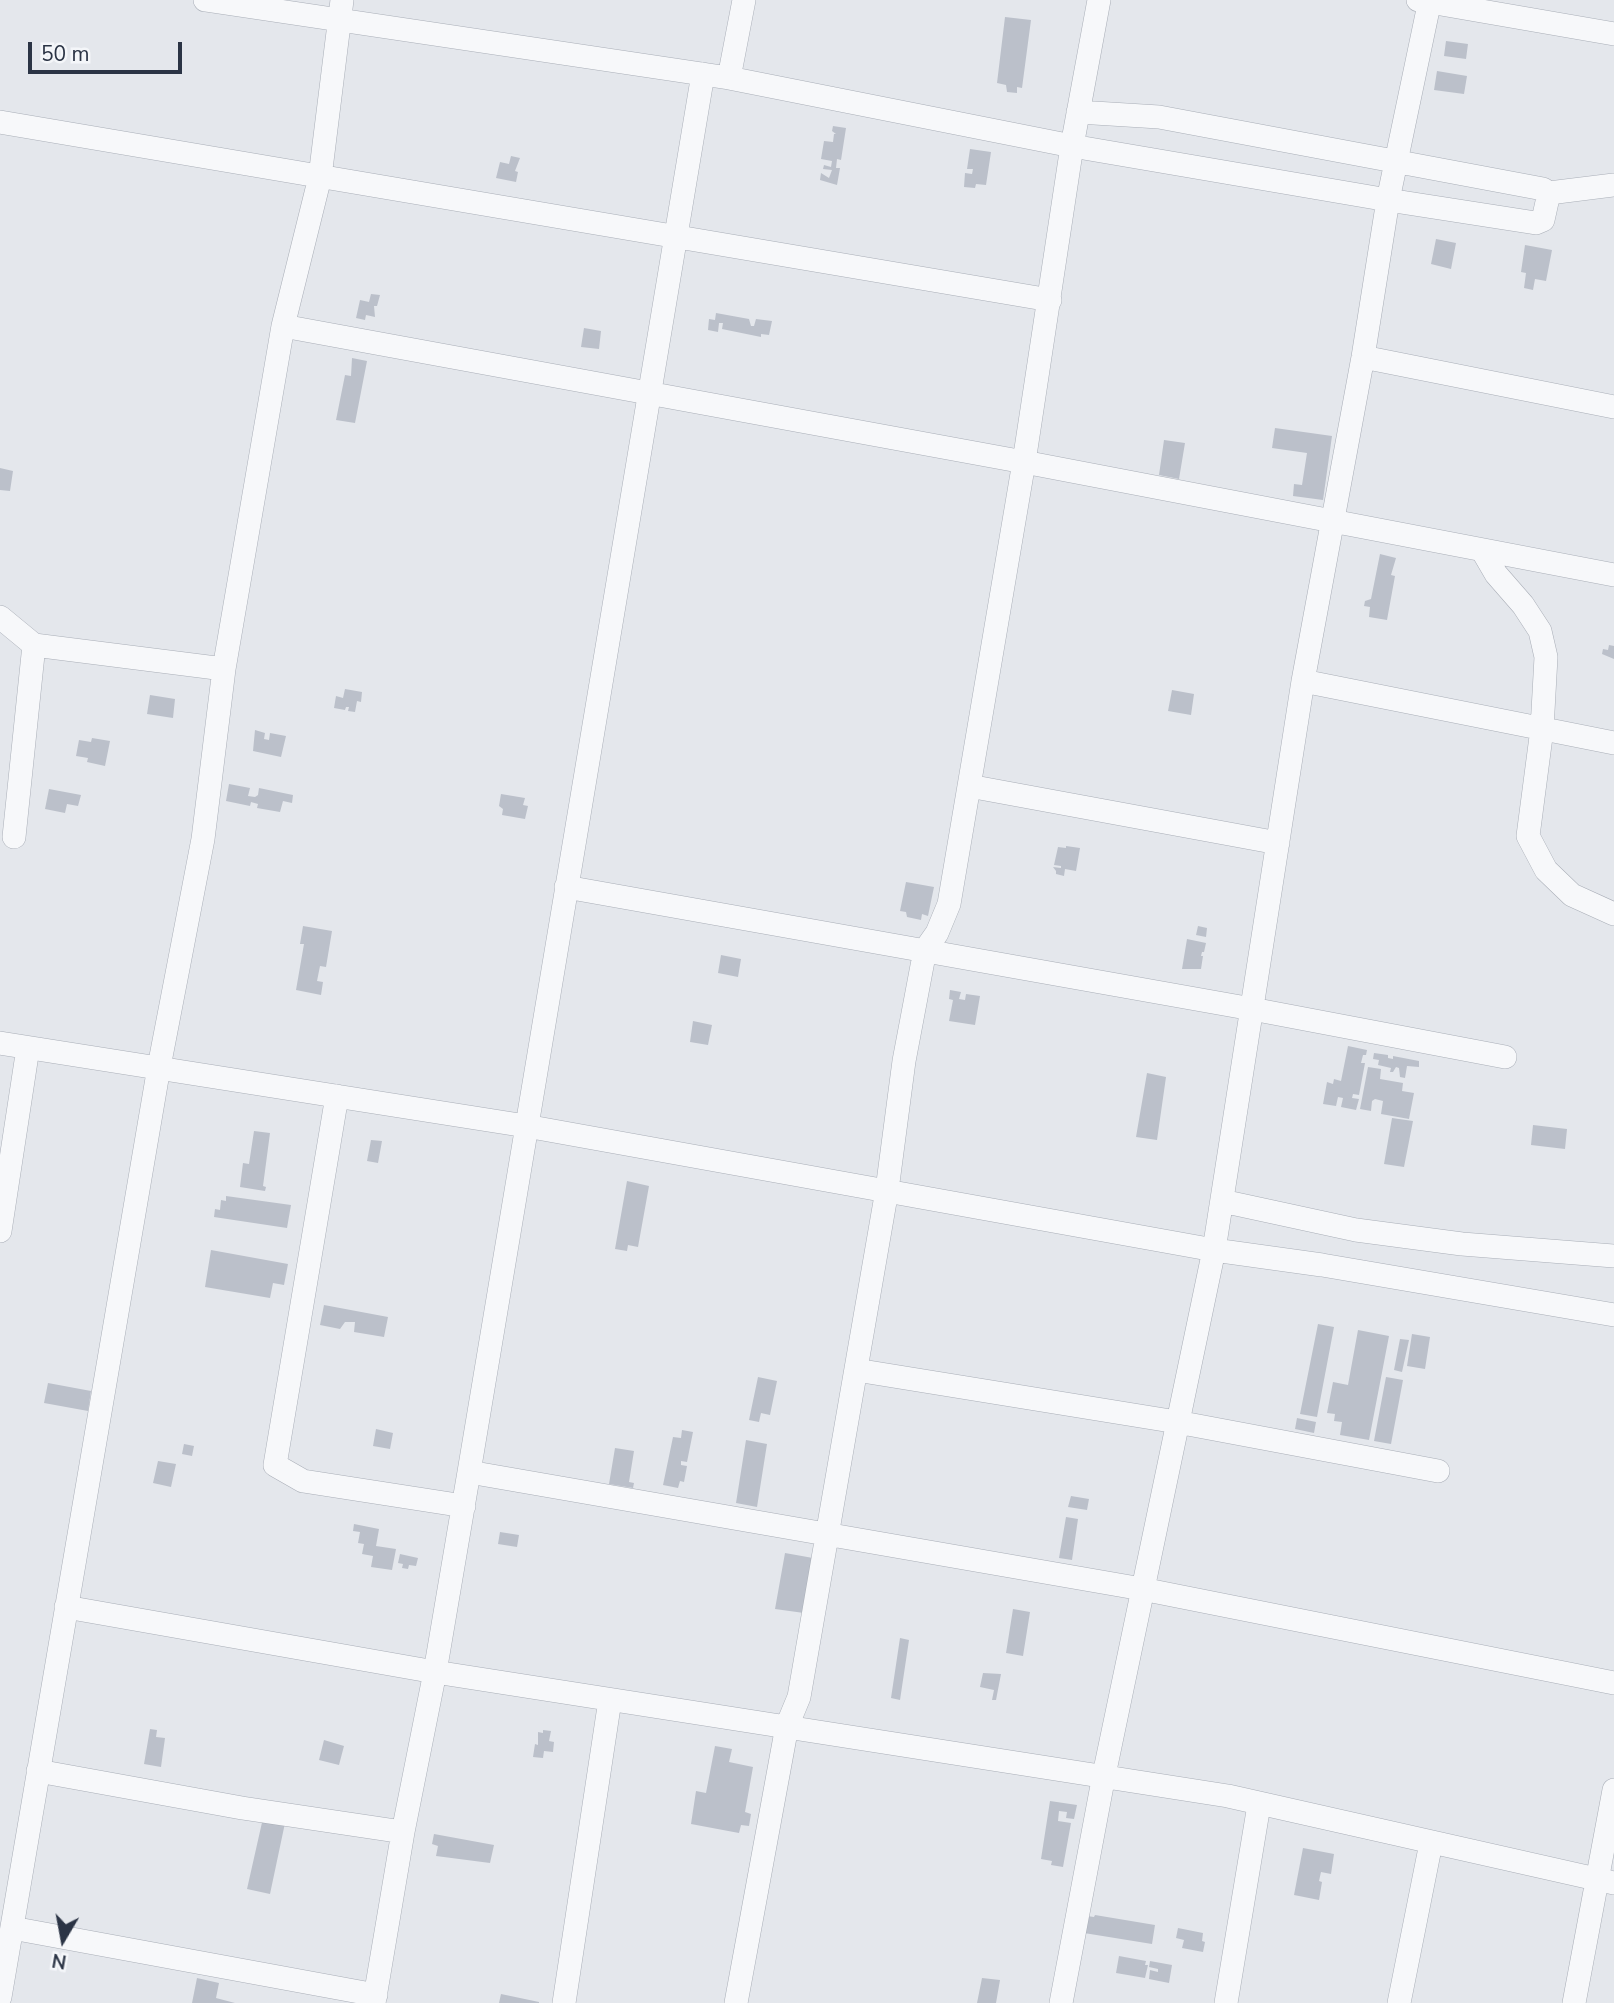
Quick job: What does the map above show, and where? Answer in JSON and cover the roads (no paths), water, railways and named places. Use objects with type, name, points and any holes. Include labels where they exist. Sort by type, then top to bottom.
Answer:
[{"type":"street","points":[[205,0],[340,10],[729,78],[1072,146],[1536,223],[1543,220],[1549,193]]},
{"type":"street","points":[[729,78],[744,0]]},
{"type":"street","points":[[736,2003],[787,1726],[799,1697],[887,1190],[904,1061],[925,950],[937,933],[949,904],[1024,462],[1072,146],[1099,0]]},
{"type":"street","points":[[1061,2003],[1104,1775],[1214,1250],[1303,681],[1426,1],[1614,34]]},
{"type":"street","points":[[0,1997],[159,1067],[203,839],[224,669],[283,326],[320,177],[340,10]]},
{"type":"street","points":[[12,1928],[375,1999],[402,1832],[435,1672],[470,1472],[703,74]]},
{"type":"street","points":[[1078,111],[1159,117],[1543,189],[1549,193],[1614,185]]},
{"type":"street","points":[[0,122],[1050,300]]},
{"type":"street","points":[[283,326],[1024,462],[1614,575]]},
{"type":"street","points":[[1363,357],[1614,407]]},
{"type":"street","points":[[1482,550],[1496,574],[1523,605],[1540,631],[1546,657],[1542,729],[1528,836],[1546,870],[1572,895],[1614,914]]},
{"type":"street","points":[[0,617],[34,645],[224,669]]},
{"type":"street","points":[[14,837],[34,645]]},
{"type":"street","points":[[1303,681],[1614,743]]},
{"type":"street","points":[[969,786],[1278,843]]},
{"type":"street","points":[[566,887],[1506,1057]]},
{"type":"street","points":[[0,1043],[526,1126],[1214,1250],[1322,1265],[1614,1315]]},
{"type":"street","points":[[0,1231],[28,1048]]},
{"type":"street","points":[[337,1096],[275,1465],[303,1481],[464,1506]]},
{"type":"street","points":[[1222,1201],[1356,1230],[1462,1244],[1614,1256]]},
{"type":"street","points":[[856,1370],[1177,1422],[1438,1471]]},
{"type":"street","points":[[470,1472],[1142,1589],[1614,1683]]},
{"type":"street","points":[[66,1607],[435,1672],[1228,1796],[1605,1881]]},
{"type":"street","points":[[564,2003],[610,1699]]},
{"type":"street","points":[[38,1772],[242,1808],[402,1832]]},
{"type":"street","points":[[1574,2003],[1605,1881],[1614,1790]]},
{"type":"street","points":[[1226,2003],[1259,1805]]},
{"type":"street","points":[[1399,2003],[1431,1843]]}]
